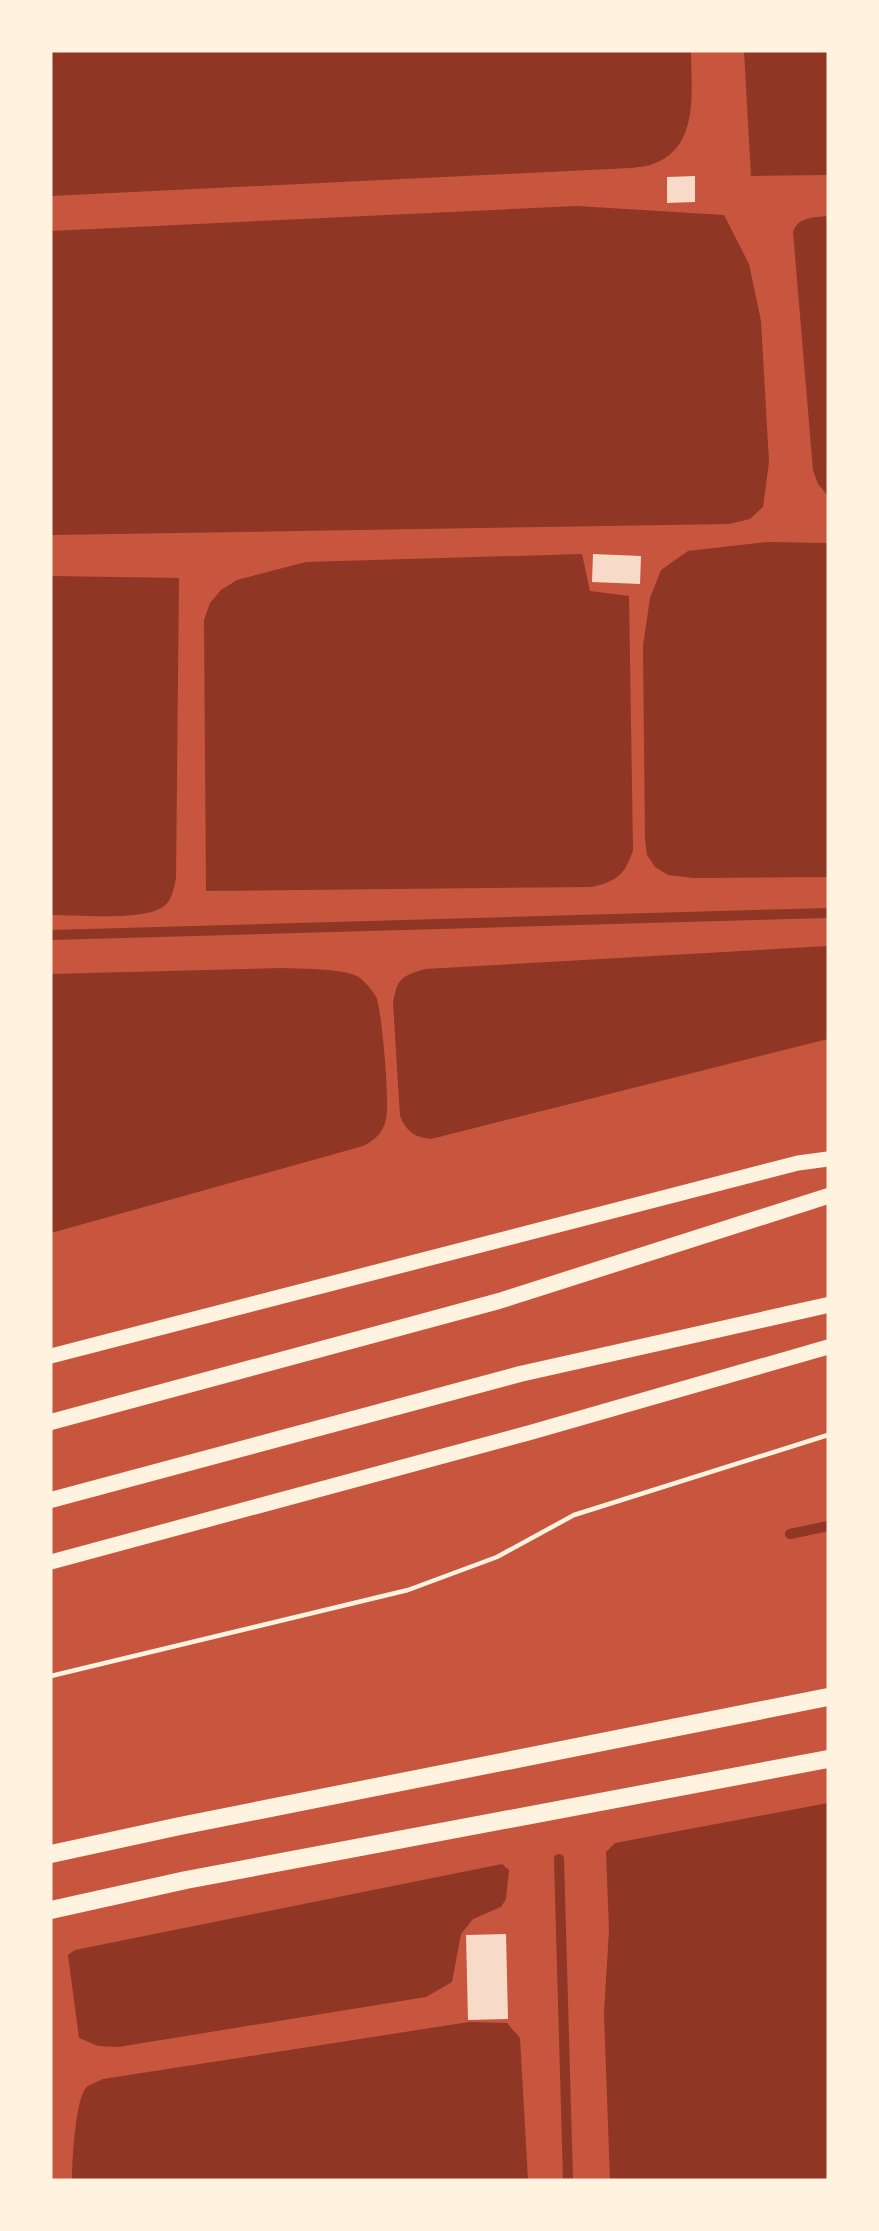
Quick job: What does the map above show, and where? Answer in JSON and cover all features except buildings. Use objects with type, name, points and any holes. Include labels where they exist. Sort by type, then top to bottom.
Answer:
[{"type":"highway","points":[[51,1422],[500,1301],[828,1196]]},
{"type":"highway","points":[[51,1500],[520,1374],[828,1305]]},
{"type":"highway","points":[[51,1854],[180,1826],[828,1697]]},
{"type":"highway","points":[[51,1910],[198,1878],[828,1759]]},
{"type":"main road","points":[[51,1356],[798,1163],[828,1159]]},
{"type":"main road","points":[[51,1562],[531,1432],[828,1347]]},
{"type":"lane","points":[[51,1676],[408,1590],[497,1557],[574,1515],[828,1435]]},
{"type":"shaded area","points":[[51,51],[691,51],[690,116],[679,145],[668,156],[653,164],[630,168],[51,196]]},
{"type":"shaded area","points":[[744,51],[828,51],[828,175],[751,176]]},
{"type":"shaded area","points":[[577,206],[724,215],[749,264],[761,321],[769,462],[763,507],[750,519],[729,524],[51,535],[51,231]]},
{"type":"shaded area","points":[[828,216],[828,496],[818,484],[813,470],[793,232],[803,220]]},
{"type":"shaded area","points":[[767,542],[828,543],[828,877],[693,878],[668,875],[655,867],[647,855],[645,839],[643,646],[650,598],[661,570],[688,551]]},
{"type":"shaded area","points":[[582,554],[590,591],[629,596],[633,850],[627,865],[619,876],[592,887],[206,891],[204,620],[210,603],[221,590],[237,580],[306,562]]},
{"type":"shaded area","points":[[51,576],[179,578],[176,878],[169,901],[163,907],[153,911],[125,916],[51,915]]},
{"type":"shaded area","points":[[828,946],[828,1039],[431,1139],[412,1133],[400,1116],[393,1003],[399,983],[411,974],[425,969]]},
{"type":"shaded area","points":[[282,968],[345,972],[360,978],[376,997],[383,1040],[387,1095],[386,1119],[378,1136],[363,1146],[51,1233],[51,974]]},
{"type":"shaded area","points":[[828,1803],[828,2180],[610,2180],[604,2013],[609,1930],[606,1852],[615,1843]]},
{"type":"shaded area","points":[[502,1864],[509,1870],[506,1899],[501,1907],[473,1919],[461,1934],[452,1982],[426,1997],[118,2047],[98,2046],[79,2038],[68,1955],[75,1950]]},
{"type":"shaded area","points":[[469,2022],[507,2023],[520,2038],[528,2180],[72,2180],[75,2132],[82,2095],[87,2087],[103,2079]]},
{"type":"waterway","points":[[51,935],[828,913]]},
{"type":"waterway","points":[[790,1534],[828,1526]]},
{"type":"waterway","points":[[559,1859],[568,2180]]}]
